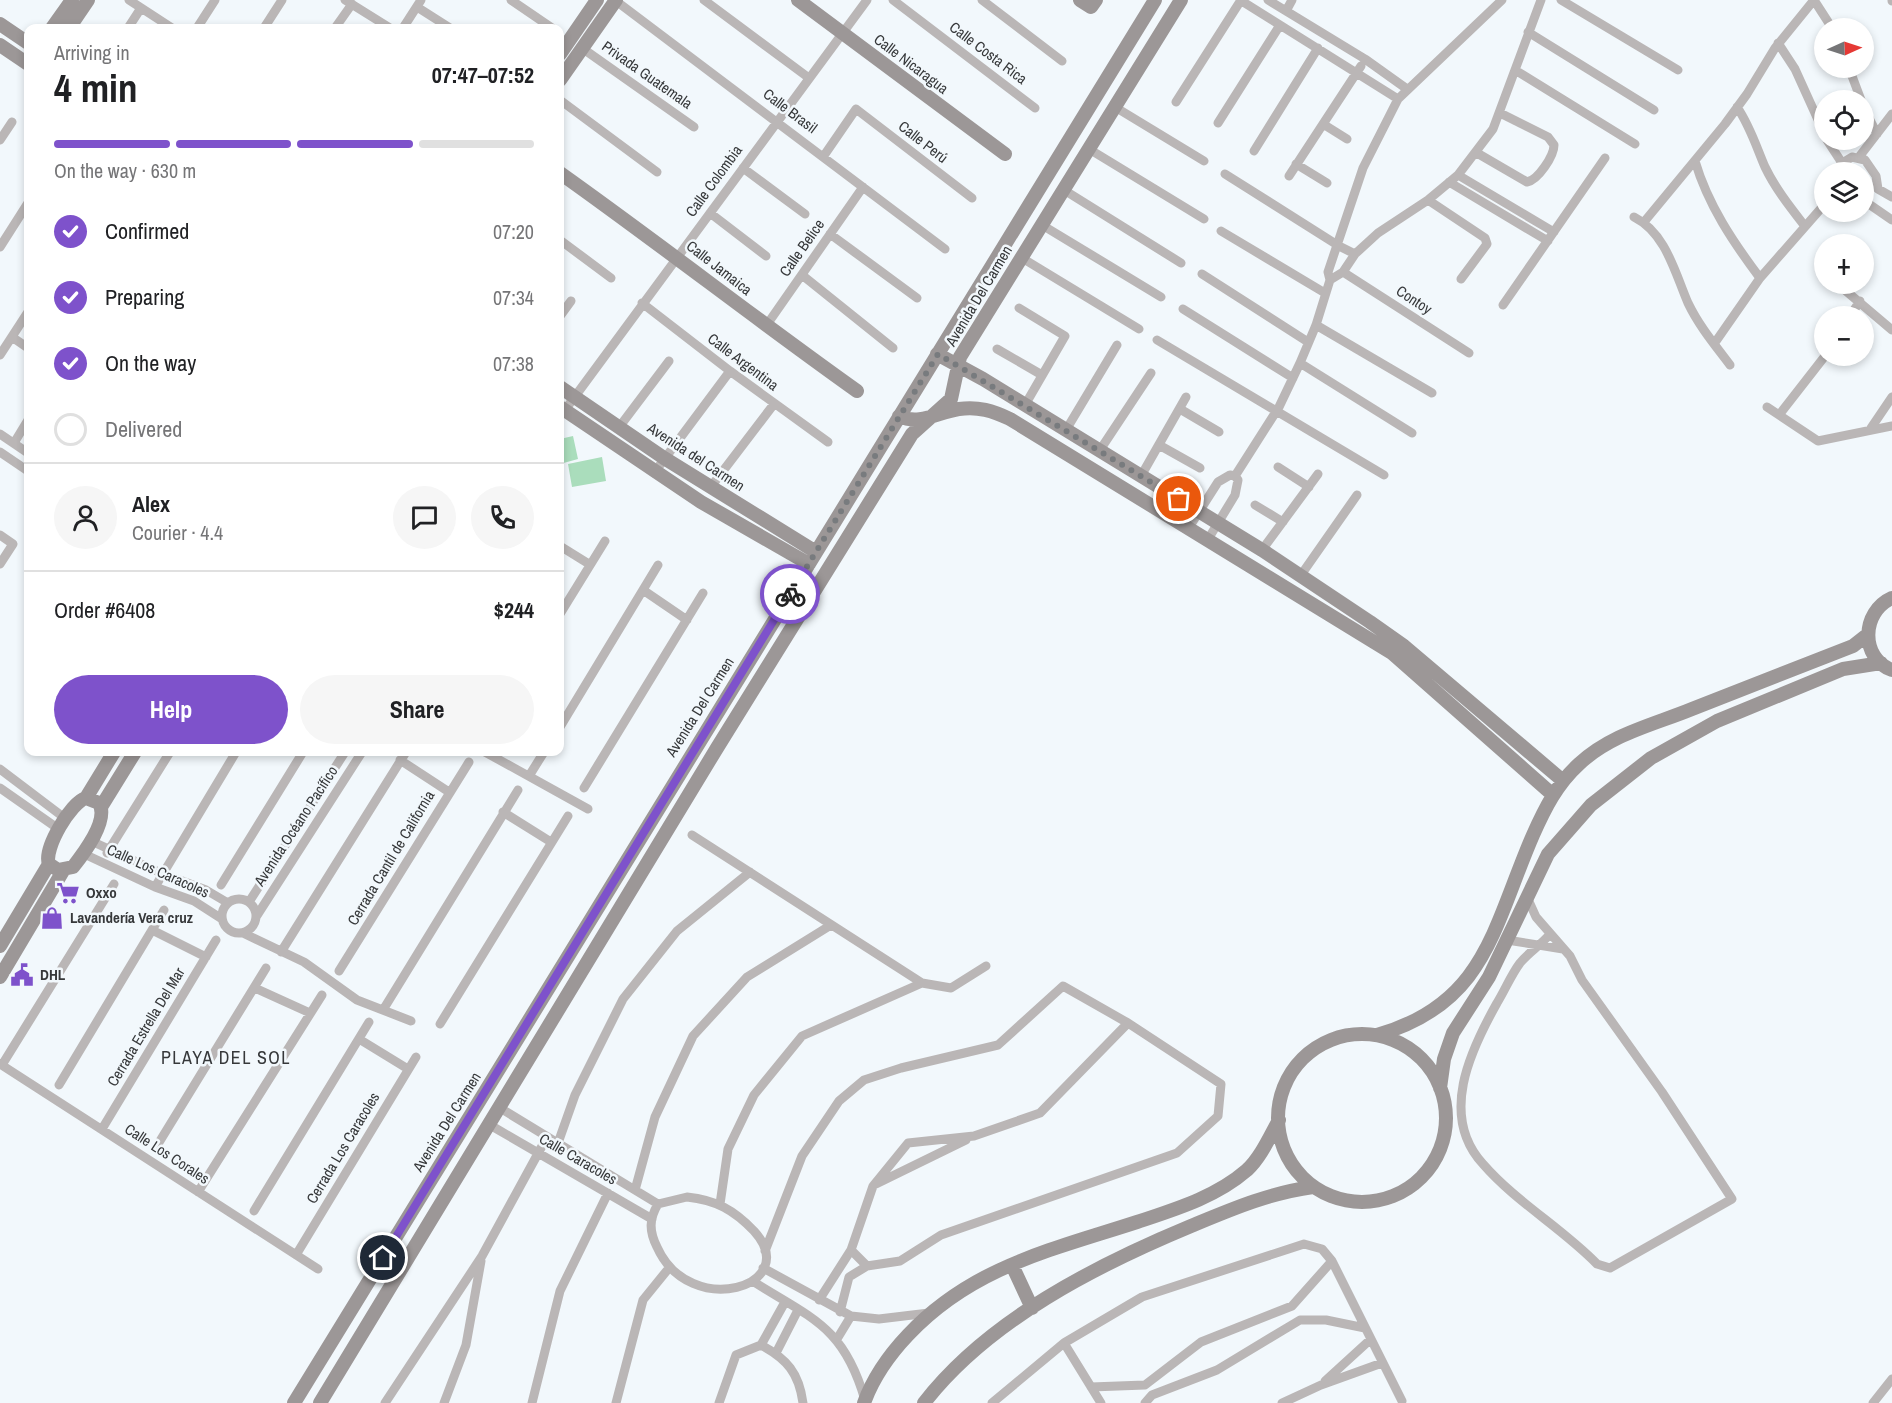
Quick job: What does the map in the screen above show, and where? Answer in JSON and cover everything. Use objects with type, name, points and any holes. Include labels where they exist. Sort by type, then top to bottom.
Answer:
[{"type":"street","points":[[55,24],[72,0]]},
{"type":"street","points":[[72,24],[88,0]]},
{"type":"street","points":[[129,0],[166,24]]},
{"type":"street","points":[[200,24],[216,0]]},
{"type":"street","points":[[267,24],[282,0]]},
{"type":"street","points":[[511,0],[546,24]]},
{"type":"street","points":[[564,37],[597,0]]},
{"type":"street","points":[[564,74],[616,0]]},
{"type":"street","name":"Calle Brasil","points":[[616,0],[945,249]]},
{"type":"street","points":[[704,0],[809,78]]},
{"type":"street","name":"Calle Nicaragua","points":[[798,0],[1005,154]]},
{"type":"street","name":"Calle Colombia","points":[[564,407],[867,0]]},
{"type":"street","name":"Calle Costa Rica","points":[[893,0],[1035,108]]},
{"type":"street","points":[[982,0],[1062,62]]},
{"type":"street","points":[[1080,0],[1090,7],[1096,0]]},
{"type":"street","name":"Avenida Del Carmen","points":[[294,1403],[603,900],[696,744],[1155,0]]},
{"type":"street","name":"Avenida Del Carmen","points":[[320,1403],[717,748],[912,434],[951,399],[960,357],[1181,0]]},
{"type":"street","points":[[1176,102],[1241,0],[1358,71],[1398,99]]},
{"type":"street","points":[[1268,0],[1365,59],[1407,89]]},
{"type":"street","points":[[1286,10],[1292,0]]},
{"type":"street","points":[[1234,476],[1275,412],[1300,363],[1316,325],[1330,280],[1328,272],[1339,246],[1363,168],[1398,99],[1502,0]]},
{"type":"street","points":[[1330,280],[1343,272],[1355,254],[1378,233],[1428,200],[1458,175],[1477,153],[1493,129],[1500,113],[1541,0]]},
{"type":"street","points":[[1561,0],[1678,70]]},
{"type":"street","points":[[1644,222],[1737,107],[1778,43],[1814,0],[1826,18]]},
{"type":"street","points":[[337,24],[349,2],[384,24]]},
{"type":"street","points":[[406,24],[419,4],[445,24]]},
{"type":"street","points":[[131,24],[141,8]]},
{"type":"street","points":[[0,24],[24,40]]},
{"type":"street","points":[[1218,123],[1280,25]]},
{"type":"street","points":[[1135,31],[1154,44]]},
{"type":"street","points":[[1528,33],[1654,110]]},
{"type":"street","points":[[1778,43],[1795,69],[1814,111]]},
{"type":"street","points":[[0,45],[24,61]]},
{"type":"street","name":"Privada Guatemala","points":[[582,48],[694,127]]},
{"type":"street","points":[[1254,151],[1318,48]]},
{"type":"street","points":[[1289,176],[1365,59]]},
{"type":"street","points":[[1515,70],[1635,144]]},
{"type":"street","points":[[564,103],[657,172]]},
{"type":"street","points":[[1115,107],[1204,161]]},
{"type":"street","points":[[1737,107],[1748,124],[1766,169],[1804,225]]},
{"type":"street","name":"Calle Perú","points":[[823,157],[856,109],[972,198]]},
{"type":"street","points":[[1477,153],[1527,182],[1534,180],[1554,152],[1554,145],[1548,137],[1500,113]]},
{"type":"street","points":[[1859,157],[1892,114]]},
{"type":"street","points":[[0,140],[12,122]]},
{"type":"street","points":[[1323,124],[1347,139]]},
{"type":"street","points":[[1874,128],[1877,134]]},
{"type":"street","points":[[1089,149],[1204,219]]},
{"type":"street","points":[[1847,162],[1852,157],[1859,157],[1872,167],[1878,189],[1892,197]]},
{"type":"street","points":[[1503,305],[1605,158]]},
{"type":"street","points":[[1695,161],[1705,192],[1760,278]]},
{"type":"street","points":[[1296,164],[1327,183]]},
{"type":"street","points":[[743,168],[805,214]]},
{"type":"street","points":[[1225,174],[1355,254]]},
{"type":"street","points":[[1458,175],[1554,232]]},
{"type":"street","name":"Calle Jamaica","points":[[564,176],[677,256],[766,326],[857,391]]},
{"type":"street","points":[[1449,182],[1548,241]]},
{"type":"street","name":"Calle Belice","points":[[766,326],[863,187]]},
{"type":"street","points":[[1064,190],[1181,263]]},
{"type":"street","points":[[1428,200],[1485,238],[1486,244],[1461,279]]},
{"type":"street","points":[[0,247],[24,208]]},
{"type":"street","points":[[1874,208],[1892,220]]},
{"type":"street","points":[[710,213],[766,256]]},
{"type":"street","points":[[1714,344],[1760,278],[1814,215]]},
{"type":"street","points":[[1635,217],[1644,222],[1678,272],[1688,301],[1714,344],[1730,365]]},
{"type":"street","points":[[1042,225],[1161,297]]},
{"type":"street","points":[[1221,231],[1325,293]]},
{"type":"street","points":[[830,234],[917,298]]},
{"type":"street","points":[[564,243],[611,278]]},
{"type":"street","points":[[1022,258],[1139,329]]},
{"type":"street","name":"Contoy","points":[[1343,272],[1469,353]]},
{"type":"street","points":[[1202,274],[1308,342]]},
{"type":"street","points":[[802,275],[893,348]]},
{"type":"street","points":[[1850,294],[1892,330]]},
{"type":"street","points":[[564,311],[571,301]]},
{"type":"street","points":[[1857,306],[1860,301]]},
{"type":"street","name":"Calle Argentina","points":[[642,303],[774,404],[828,442]]},
{"type":"street","points":[[1019,308],[1065,336],[1025,405]]},
{"type":"street","points":[[1183,309],[1293,378]]},
{"type":"street","points":[[0,356],[24,318]]},
{"type":"street","points":[[1316,325],[1432,393]]},
{"type":"street","points":[[12,337],[24,345]]},
{"type":"street","points":[[1156,340],[1384,475]]},
{"type":"street","points":[[1066,430],[1117,345]]},
{"type":"street","points":[[998,349],[1042,375]]},
{"type":"street","points":[[938,354],[1100,450],[1306,578],[1404,646],[1562,780]]},
{"type":"street","points":[[620,426],[669,361]]},
{"type":"street","points":[[1300,363],[1412,432]]},
{"type":"street","points":[[1779,415],[1818,366]]},
{"type":"street","points":[[654,473],[730,371]]},
{"type":"street","points":[[1100,450],[1151,373]]},
{"type":"street","name":"Avenida del Carmen","points":[[564,390],[664,458],[758,517],[812,558]]},
{"type":"street","points":[[1001,415],[1011,396]]},
{"type":"street","points":[[1142,476],[1186,397]]},
{"type":"street","points":[[1871,428],[1892,397]]},
{"type":"street","points":[[710,488],[774,404]]},
{"type":"street","points":[[1767,407],[1818,441],[1871,428],[1892,426]]},
{"type":"street","points":[[899,416],[917,421],[959,409],[974,408],[1001,415],[1392,653],[1553,795]]},
{"type":"street","points":[[1180,409],[1219,432]]},
{"type":"street","points":[[564,410],[654,473],[750,532],[812,558]]},
{"type":"street","points":[[14,443],[24,427]]},
{"type":"street","points":[[0,434],[24,450]]},
{"type":"street","points":[[1159,445],[1200,468]]},
{"type":"street","points":[[0,452],[24,468]]},
{"type":"street","points":[[1278,467],[1309,487]]},
{"type":"street","points":[[1262,550],[1318,474]]},
{"type":"street","points":[[1188,529],[1218,482],[1230,475],[1234,476],[1238,480],[1235,495],[1207,541]]},
{"type":"street","points":[[1146,503],[1158,487]]},
{"type":"street","points":[[1301,598],[1306,578],[1357,495]]},
{"type":"street","points":[[1255,505],[1283,522]]},
{"type":"street","points":[[750,532],[758,517]]},
{"type":"street","points":[[0,535],[13,544],[0,564]]},
{"type":"street","points":[[564,607],[605,541]]},
{"type":"street","points":[[564,548],[589,564]]},
{"type":"street","points":[[564,720],[658,566]]},
{"type":"street","points":[[643,590],[687,620]]},
{"type":"street","points":[[584,788],[703,593]]},
{"type":"street","points":[[1886,667],[1870,648],[1868,635],[1870,621],[1876,610],[1892,598]]},
{"type":"street","points":[[1377,1035],[1421,1018],[1445,1003],[1464,985],[1494,934],[1528,846],[1553,795],[1562,780],[1580,763],[1609,742],[1853,646],[1868,635]]},
{"type":"street","points":[[1440,1088],[1444,1059],[1453,1033],[1480,994],[1548,854],[1591,804],[1651,758],[1717,721],[1843,669],[1886,667]]},
{"type":"street","points":[[1676,715],[1684,738]]},
{"type":"street","points":[[696,744],[705,749],[717,748]]},
{"type":"street","points":[[86,798],[112,756]]},
{"type":"street","points":[[101,807],[133,756]]},
{"type":"street","points":[[102,862],[168,756]]},
{"type":"street","points":[[155,887],[161,873],[234,756]]},
{"type":"street","points":[[221,885],[301,756]]},
{"type":"street","name":"Avenida Océano Pacífico","points":[[249,902],[342,756]]},
{"type":"street","name":"Avenida Océano Pacífico","points":[[256,917],[359,756]]},
{"type":"street","points":[[281,952],[403,756]]},
{"type":"street","points":[[492,756],[588,809]]},
{"type":"street","points":[[530,776],[542,756]]},
{"type":"street","points":[[400,760],[449,792]]},
{"type":"street","name":"Cerrada Cantil de California","points":[[339,971],[469,762]]},
{"type":"street","points":[[0,769],[63,824]]},
{"type":"street","points":[[102,772],[117,782]]},
{"type":"street","points":[[15,797],[22,786]]},
{"type":"street","points":[[0,788],[63,824]]},
{"type":"street","points":[[383,1010],[518,790]]},
{"type":"street","points":[[0,946],[49,864],[47,853],[76,802],[86,798],[95,800],[101,807],[102,817],[73,867],[63,871],[0,978]]},
{"type":"street","points":[[504,812],[551,842]]},
{"type":"street","points":[[440,1024],[568,816]]},
{"type":"street","points":[[692,835],[922,983],[951,988],[986,966]]},
{"type":"street","name":"Calle Los Caracoles","points":[[89,840],[161,873],[206,890],[228,903]]},
{"type":"street","points":[[1528,846],[1548,854]]},
{"type":"street","name":"Calle Los Caracoles","points":[[81,853],[155,887],[194,901],[222,919]]},
{"type":"street","points":[[49,864],[63,871]]},
{"type":"street","points":[[558,1143],[575,1095],[623,999],[677,931],[750,872]]},
{"type":"street","points":[[1,1064],[114,884]]},
{"type":"street","points":[[1527,896],[1536,917],[1574,963],[1581,980],[1662,1092],[1732,1199],[1610,1268],[1596,1264],[1501,1183],[1481,1163],[1472,1149],[1461,1120],[1464,1081],[1480,1034],[1520,963],[1550,934]]},
{"type":"street","points":[[243,933],[252,927],[256,917],[249,902],[238,899],[228,903],[222,919],[232,932],[243,933],[304,962],[357,1000],[411,1021]]},
{"type":"street","points":[[603,900],[620,911]]},
{"type":"street","points":[[59,1085],[164,910]]},
{"type":"street","points":[[635,1190],[655,1117],[693,1036],[747,977],[831,925]]},
{"type":"street","points":[[11,928],[25,935]]},
{"type":"street","points":[[152,930],[206,957]]},
{"type":"street","name":"Cerrada Estrella Del Mar","points":[[102,1129],[216,940]]},
{"type":"street","points":[[1507,940],[1563,949]]},
{"type":"street","points":[[156,1149],[266,968]]},
{"type":"street","points":[[720,1204],[728,1149],[754,1095],[801,1036],[922,983]]},
{"type":"street","points":[[765,1251],[758,1236],[747,1224],[720,1204],[687,1197],[658,1204],[652,1219],[650,1231],[669,1268],[685,1281],[704,1288],[722,1290],[754,1282],[764,1268],[765,1251],[802,1156],[839,1101],[864,1080],[901,1068],[998,1045],[1063,986],[1128,1023],[1221,1084],[1218,1116],[1177,1153],[941,1235],[900,1261],[867,1266],[849,1277],[840,1312]]},
{"type":"street","points":[[255,988],[310,1013]]},
{"type":"street","points":[[198,1192],[322,995]]},
{"type":"street","points":[[254,1211],[369,1022]]},
{"type":"street","points":[[873,1186],[974,1136],[1040,1113],[1128,1023]]},
{"type":"street","points":[[1345,1035],[1377,1035],[1398,1041],[1420,1056],[1436,1078],[1440,1088],[1445,1103],[1446,1130],[1437,1158],[1419,1180],[1395,1196],[1367,1203],[1338,1200],[1313,1187],[1293,1166],[1281,1140],[1278,1111],[1285,1084],[1299,1062],[1320,1045],[1345,1035]]},
{"type":"street","points":[[359,1039],[408,1068]]},
{"type":"street","points":[[507,1055],[525,1067]]},
{"type":"street","name":"Cerrada Los Caracoles","points":[[296,1255],[416,1057]]},
{"type":"street","name":"Calle Los Corales","points":[[1,1064],[318,1269]]},
{"type":"street","name":"Calle Caracoles","points":[[500,1108],[658,1204]]},
{"type":"street","points":[[864,1401],[897,1348],[929,1313],[957,1291],[1012,1265],[1179,1208],[1221,1190],[1249,1168],[1279,1120]]},
{"type":"street","name":"Calle Caracoles","points":[[490,1125],[652,1219]]},
{"type":"street","points":[[819,1300],[851,1250],[873,1186],[908,1143],[974,1136]]},
{"type":"street","points":[[385,1403],[482,1256],[547,1137]]},
{"type":"street","points":[[445,1157],[464,1168]]},
{"type":"street","points":[[587,1181],[596,1166]]},
{"type":"street","points":[[929,1401],[960,1365],[1032,1308],[1094,1269],[1131,1250],[1243,1204],[1279,1192],[1313,1187]]},
{"type":"street","points":[[532,1403],[560,1291],[608,1193]]},
{"type":"street","points":[[997,1401],[1064,1343],[1142,1297],[1304,1244],[1322,1249],[1332,1262],[1402,1401]]},
{"type":"street","points":[[851,1250],[867,1266]]},
{"type":"street","points":[[444,1403],[466,1345],[482,1256]]},
{"type":"street","points":[[1091,1387],[1145,1385],[1201,1342],[1292,1306],[1332,1262]]},
{"type":"street","points":[[1012,1265],[1032,1308]]},
{"type":"street","points":[[616,1403],[643,1300],[669,1268]]},
{"type":"street","points":[[764,1268],[840,1312],[851,1316],[879,1319],[929,1313]]},
{"type":"street","points":[[838,1271],[849,1277]]},
{"type":"street","points":[[770,1293],[771,1285],[778,1276]]},
{"type":"street","points":[[754,1282],[825,1327],[837,1340],[852,1364],[864,1401]]},
{"type":"street","points":[[719,1403],[736,1355],[761,1345],[785,1302]]},
{"type":"street","points":[[1292,1306],[1300,1320]]},
{"type":"street","points":[[776,1353],[798,1310]]},
{"type":"street","points":[[837,1340],[851,1316]]},
{"type":"street","points":[[1145,1403],[1152,1395],[1217,1370],[1300,1320],[1326,1320],[1365,1328]]},
{"type":"street","points":[[1321,1385],[1371,1340]]},
{"type":"street","points":[[1064,1343],[1101,1403]]},
{"type":"street","points":[[761,1345],[776,1353],[800,1381],[803,1403]]},
{"type":"street","points":[[321,1360],[339,1371]]},
{"type":"street","points":[[1282,1403],[1321,1385],[1382,1363]]},
{"type":"street","points":[[1873,1403],[1892,1379]]},
{"type":"green space","points":[[573,436],[578,459],[564,463],[564,438]]},
{"type":"green space","points":[[602,457],[606,481],[572,487],[568,464]]},
{"type":"way so far","points":[[790,594],[938,354],[1179,499]]},
{"type":"place","name":"Oxxo","points":[[68,893]]},
{"type":"place","name":"Lavandería Vera cruz","points":[[52,918]]},
{"type":"place","name":"DHL","points":[[22,975]]},
{"type":"district","name":"PLAYA DEL SOL","points":[[226,1058]]},
{"type":"route","points":[[383,1258],[790,594]]}]
